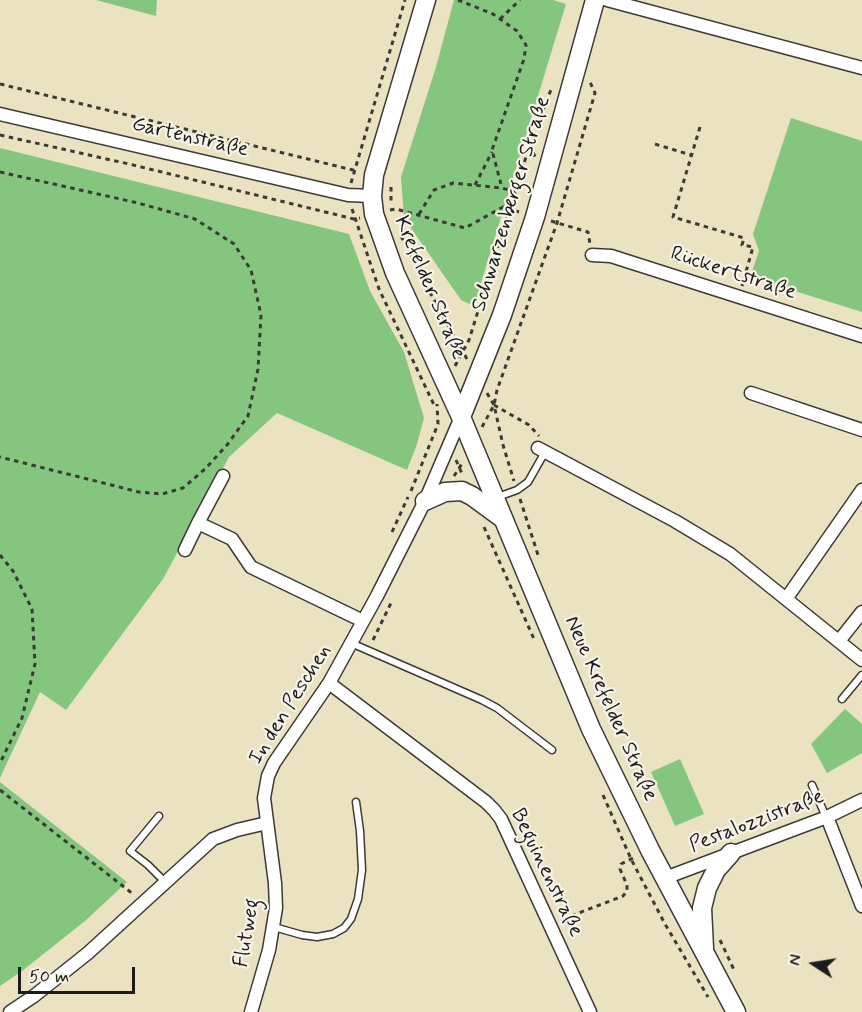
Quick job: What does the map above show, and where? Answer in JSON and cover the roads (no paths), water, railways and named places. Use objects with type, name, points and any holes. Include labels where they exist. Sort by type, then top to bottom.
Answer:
[{"type":"main road","name":"Krefelder Straße","points":[[426,0],[375,174],[372,196],[374,214],[395,273],[460,417]]},
{"type":"main road","name":"Schwarzenberger Straße","points":[[460,417],[502,315],[535,217],[595,0]]},
{"type":"main road","name":"Neue Krefelder Straße","points":[[460,417],[591,729],[650,850],[736,1012]]},
{"type":"main road","points":[[425,501],[454,490],[472,496],[502,518]]},
{"type":"main road","points":[[704,953],[702,908],[707,888],[716,870],[731,854]]},
{"type":"street","points":[[607,0],[862,68]]},
{"type":"street","name":"Gartenstraße","points":[[0,114],[348,195],[372,196]]},
{"type":"street","name":"Rückertstraße","points":[[592,255],[612,256],[862,336]]},
{"type":"street","points":[[751,393],[862,430]]},
{"type":"street","name":"In den Peschen","points":[[267,823],[264,798],[268,776],[274,763],[329,683],[363,621],[425,501],[460,417]]},
{"type":"street","points":[[541,450],[675,521],[730,554],[862,660]]},
{"type":"street","points":[[185,550],[223,476]]},
{"type":"street","points":[[786,599],[862,490]]},
{"type":"street","points":[[198,523],[232,539],[251,567],[363,621]]},
{"type":"street","points":[[839,641],[862,612]]},
{"type":"street","name":"Beguinenstraße","points":[[329,683],[494,810],[501,819],[590,1012]]},
{"type":"street","name":"Pestalozzistraße","points":[[665,879],[826,817],[862,800]]},
{"type":"street","points":[[826,817],[862,906]]},
{"type":"street","points":[[10,1012],[88,953],[213,839],[237,830],[267,823]]},
{"type":"street","name":"Flutweg","points":[[251,1012],[270,950],[274,927],[275,883],[267,823]]},
{"type":"lane","points":[[494,499],[517,490],[528,482],[541,450]]},
{"type":"lane","points":[[351,643],[482,700],[497,708],[552,750]]},
{"type":"lane","points":[[842,699],[862,675]]},
{"type":"lane","points":[[812,785],[826,817]]},
{"type":"lane","points":[[274,927],[317,937],[333,934],[344,928],[351,919],[358,899],[362,870],[356,802]]},
{"type":"lane","points":[[159,816],[130,852],[148,865],[165,882]]}]
